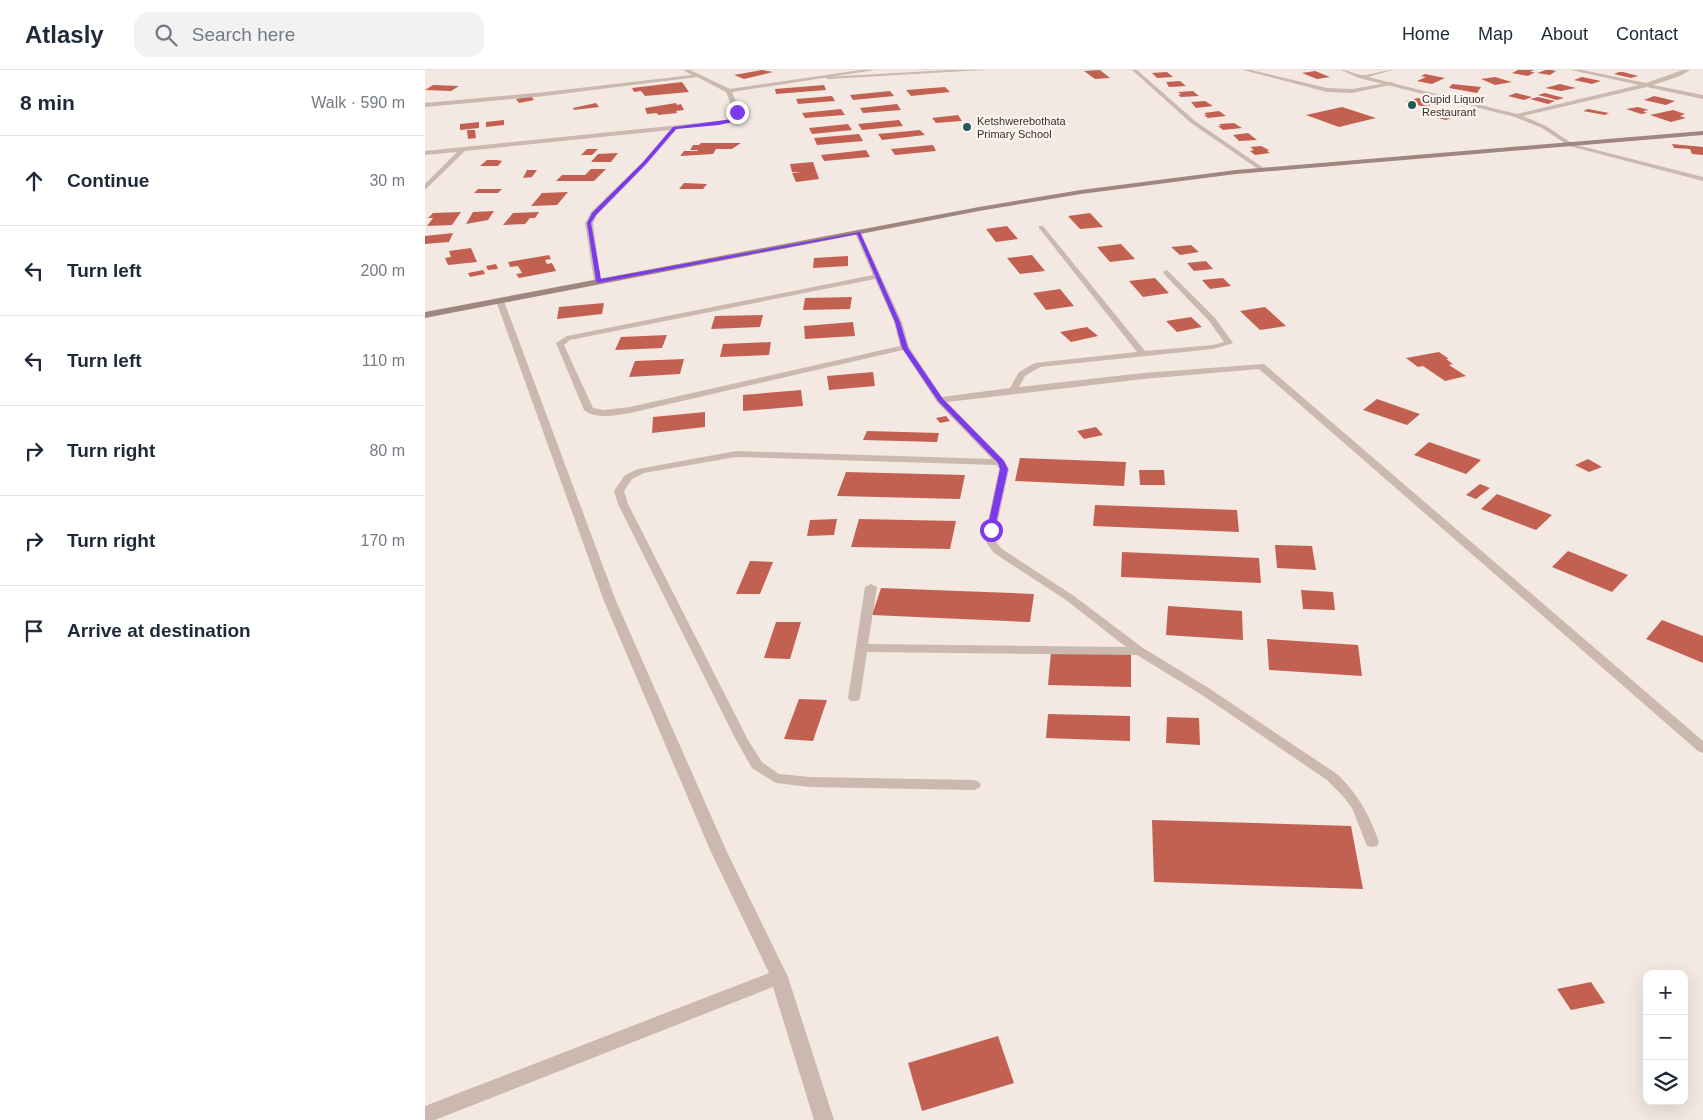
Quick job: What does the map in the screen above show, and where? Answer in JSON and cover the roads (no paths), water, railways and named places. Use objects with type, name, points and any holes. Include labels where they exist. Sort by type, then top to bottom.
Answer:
[{"type":"street","points":[[686,70],[729,91],[872,70]]},
{"type":"street","points":[[1344,70],[1361,77],[1517,116],[1544,127],[1571,145],[1703,179]]},
{"type":"street","points":[[1361,77],[1390,70]]},
{"type":"street","points":[[1574,70],[1703,97]]},
{"type":"street","points":[[1517,116],[1644,86],[1678,75],[1687,70]]},
{"type":"street","points":[[425,105],[545,94],[695,76]]},
{"type":"street","points":[[425,153],[719,124],[735,120],[737,112],[729,91]]},
{"type":"street","points":[[598,281],[589,223],[594,214],[645,163],[675,128]]},
{"type":"street","points":[[425,315],[598,281],[1081,192],[1263,170],[1703,134]]},
{"type":"street","points":[[425,188],[462,150]]},
{"type":"street","points":[[500,301],[610,601],[719,852],[779,977],[824,1120]]},
{"type":"street","points":[[425,1115],[779,977]]},
{"type":"lane","points":[[828,77],[983,70]]},
{"type":"lane","points":[[1134,70],[1193,122],[1263,170]]},
{"type":"lane","points":[[1245,70],[1327,90],[1359,90],[1392,84]]},
{"type":"lane","points":[[1041,227],[1142,353]]},
{"type":"lane","points":[[858,233],[897,322],[905,348],[940,400],[1001,462],[1004,469],[1003,478],[991,530],[991,542],[998,551],[1071,598],[1139,651],[1203,690],[1332,777],[1351,793],[1362,812],[1372,842]]},
{"type":"lane","points":[[1014,390],[1018,377],[1024,371],[1038,365],[1224,346],[1230,341],[1167,272]]},
{"type":"lane","points":[[878,276],[567,338],[560,342],[560,345],[589,410],[595,413],[631,410],[905,348]]},
{"type":"lane","points":[[940,400],[1162,374],[1261,366],[1703,748]]},
{"type":"lane","points":[[974,786],[810,782],[776,778],[757,765],[742,740],[623,504],[619,492],[628,478],[641,471],[736,454],[1001,462]]},
{"type":"lane","points":[[854,698],[871,587]]},
{"type":"lane","points":[[863,648],[1139,651]]},
{"type":"place","name":"Cupid Liquor Restaurant","points":[[1412,105]]},
{"type":"place","name":"Ketshwerebothata Primary School","points":[[967,127]]}]
